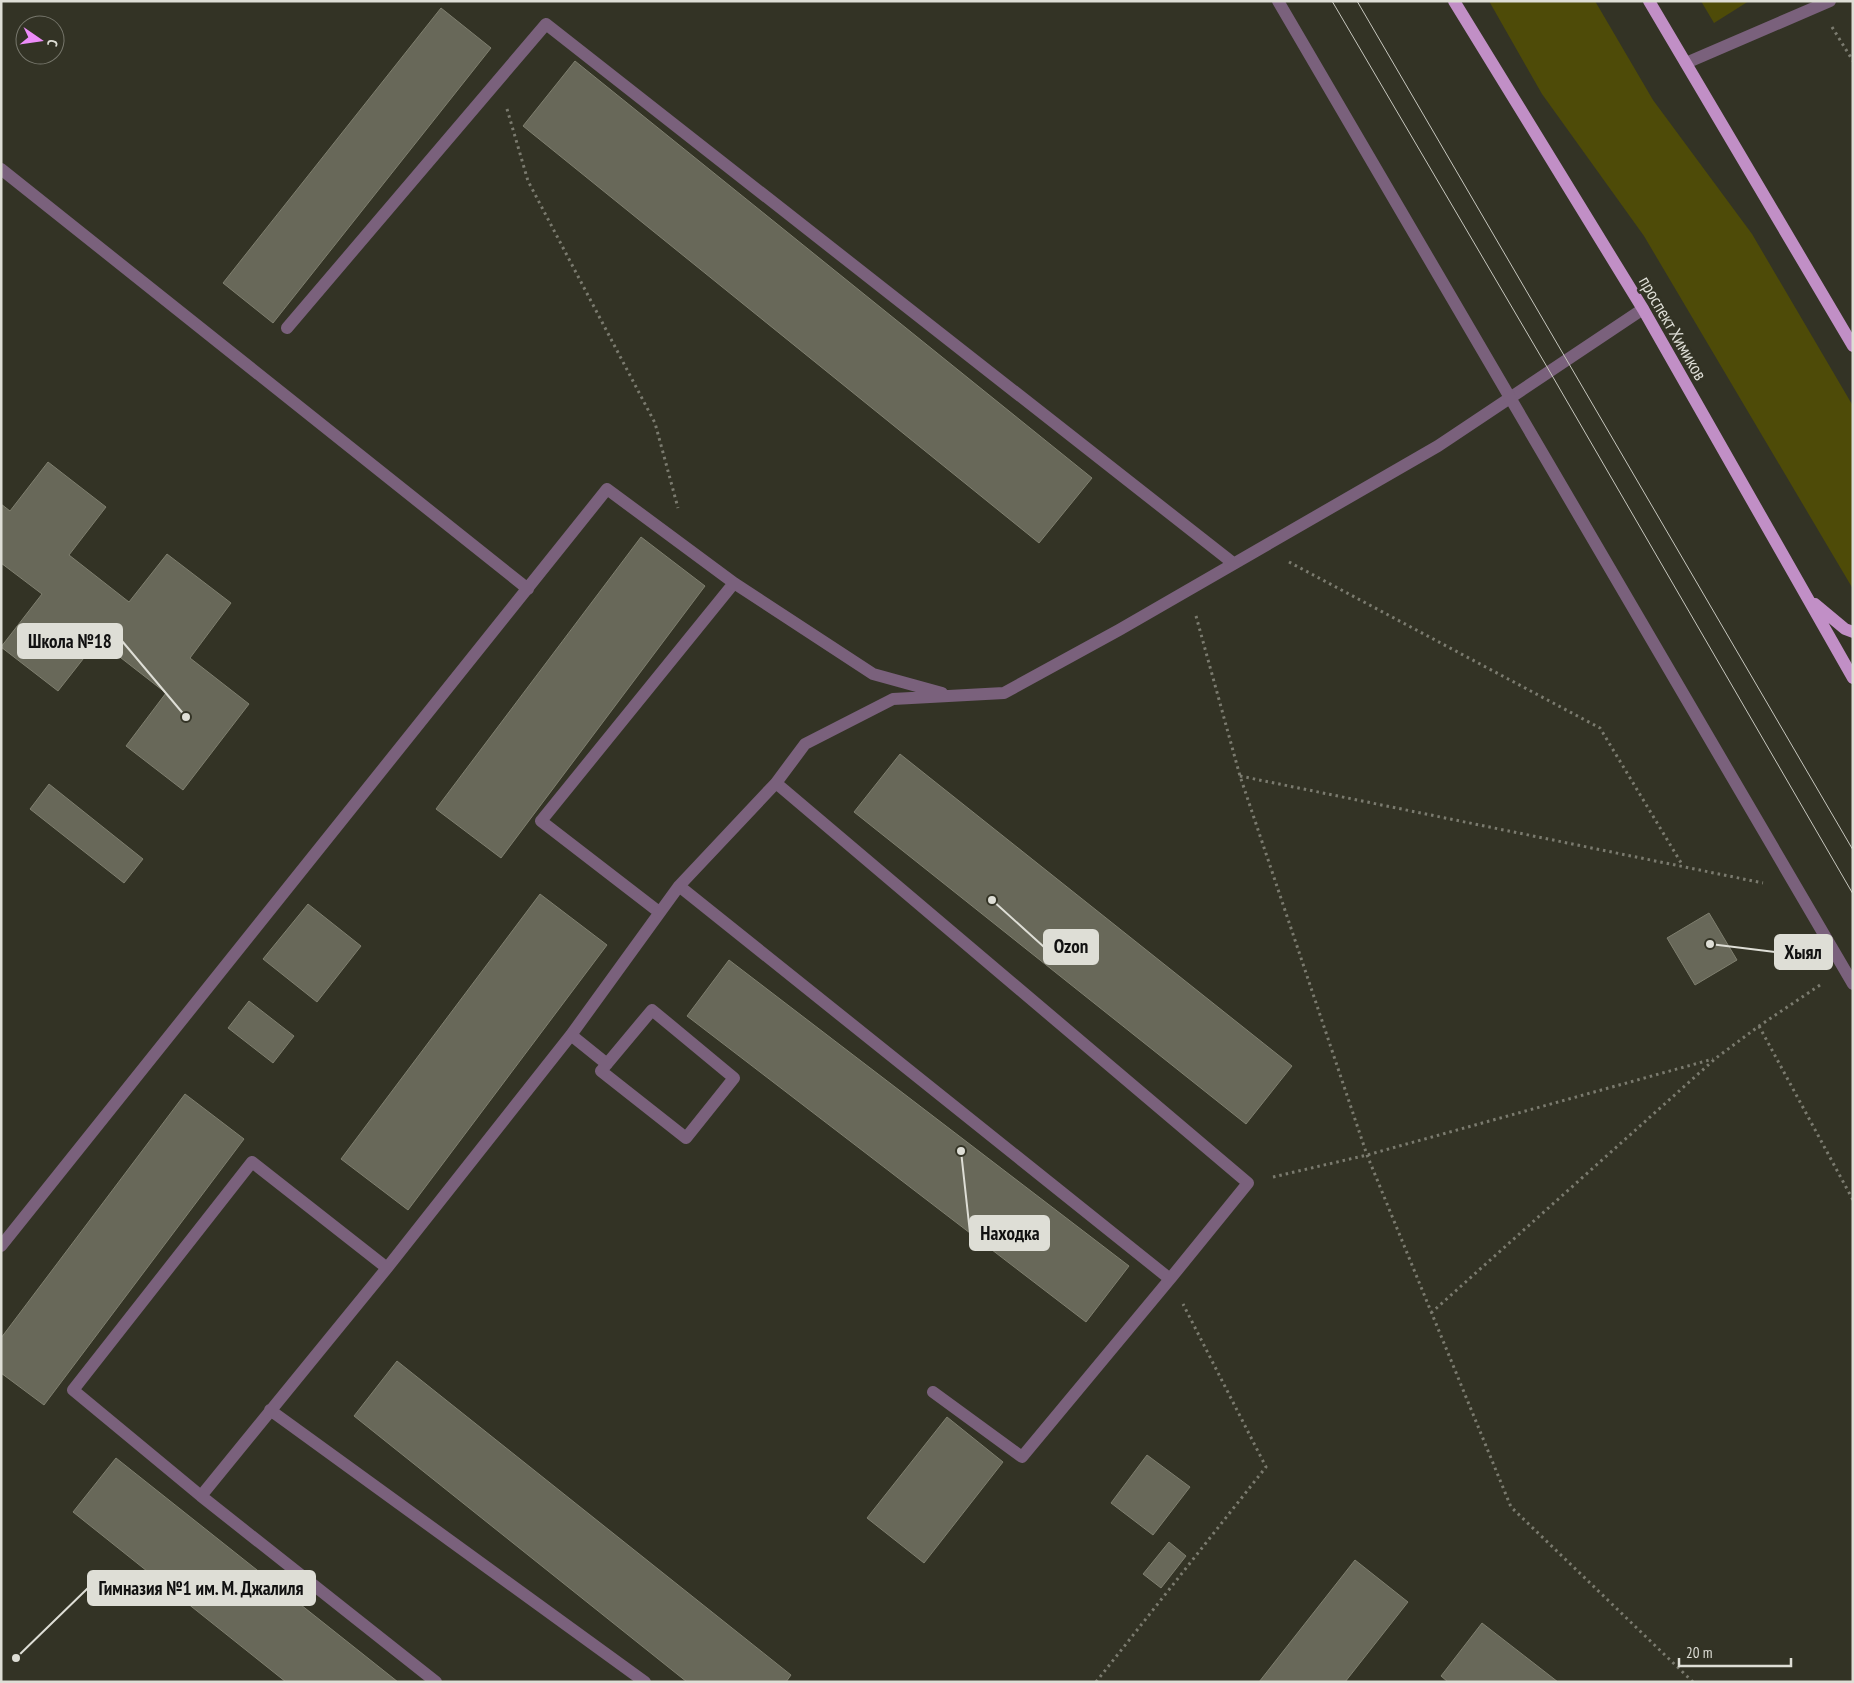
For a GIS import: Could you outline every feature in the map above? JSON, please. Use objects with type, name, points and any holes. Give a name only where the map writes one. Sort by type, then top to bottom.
[{"type":"main road","name":"проспект Химиков","points":[[1454,1],[1643,310],[1853,678]]},
{"type":"main road","points":[[1650,1],[1853,346]]},
{"type":"main road","points":[[1809,600],[1845,629],[1853,632]]},
{"type":"street","points":[[1278,1],[1796,890],[1853,984]]},
{"type":"street","points":[[1686,62],[1830,1]]},
{"type":"street","points":[[287,328],[546,24],[1233,563]]},
{"type":"street","points":[[1,169],[528,589]]},
{"type":"street","points":[[201,1496],[387,1268],[571,1035],[679,886],[776,783],[806,744],[893,699],[1004,693],[1438,446],[1643,310]]},
{"type":"street","points":[[1,1246],[607,489],[734,582],[873,674],[954,696]]},
{"type":"street","points":[[659,912],[541,822],[734,582]]},
{"type":"street","points":[[776,783],[1248,1183],[1022,1457],[933,1392]]},
{"type":"street","points":[[679,886],[1170,1279]]},
{"type":"street","points":[[652,1010],[734,1078],[686,1138],[601,1071],[607,1064],[652,1010]]},
{"type":"street","points":[[571,1035],[607,1064]]},
{"type":"street","points":[[387,1268],[252,1162],[73,1390],[201,1496],[436,1682]]},
{"type":"street","points":[[270,1410],[645,1682]]},
{"type":"path","points":[[1827,18],[1853,60]]},
{"type":"path","points":[[499,79],[528,181],[656,423],[690,550]]},
{"type":"path","points":[[1260,547],[1600,728],[1683,866]]},
{"type":"path","points":[[1188,589],[1240,776],[1367,1155],[1511,1507],[1693,1682]]},
{"type":"path","points":[[1240,776],[1796,890]]},
{"type":"path","points":[[1432,1313],[1716,1058],[1759,1026],[1844,969]]},
{"type":"path","points":[[1759,1026],[1853,1200]]},
{"type":"path","points":[[1248,1183],[1367,1155],[1716,1058]]},
{"type":"path","points":[[1096,1682],[1266,1468],[1170,1279]]},
{"type":"shaded area","points":[[1489,1],[1595,1],[1653,100],[1752,234],[1853,406],[1853,589],[1644,236],[1542,94]]},
{"type":"shaded area","points":[[1701,1],[1749,1],[1714,23]]},
{"type":"building","points":[[441,8],[491,48],[273,323],[223,283]]},
{"type":"building","points":[[575,61],[1092,478],[1039,543],[523,126]]},
{"type":"building","points":[[48,462],[106,507],[69,555],[129,602],[167,554],[231,603],[190,658],[249,704],[183,790],[126,746],[166,693],[98,640],[58,691],[1,647],[42,594],[1,563],[1,504],[10,511]]},
{"type":"building","points":[[641,537],[705,586],[501,858],[436,809]]},
{"type":"building","points":[[900,754],[1292,1066],[1246,1124],[854,812]]},
{"type":"building","points":[[49,784],[143,859],[124,883],[30,809]]},
{"type":"building","points":[[540,894],[607,945],[408,1210],[341,1159]]},
{"type":"building","points":[[308,904],[361,946],[317,1002],[263,959]]},
{"type":"building","points":[[1709,913],[1737,960],[1695,985],[1667,938]]},
{"type":"building","points":[[729,960],[1129,1266],[1086,1322],[687,1016]]},
{"type":"building","points":[[249,1001],[294,1036],[273,1063],[228,1028]]},
{"type":"building","points":[[185,1094],[244,1139],[44,1405],[1,1373],[1,1338]]},
{"type":"building","points":[[397,1361],[791,1675],[786,1682],[687,1682],[354,1416]]},
{"type":"building","points":[[947,1417],[1003,1462],[924,1563],[867,1518]]},
{"type":"building","points":[[1147,1455],[1190,1487],[1153,1535],[1111,1503]]},
{"type":"building","points":[[116,1458],[398,1682],[286,1682],[73,1512]]},
{"type":"building","points":[[1169,1542],[1186,1556],[1161,1588],[1143,1574]]},
{"type":"building","points":[[1355,1560],[1408,1602],[1345,1682],[1259,1682]]},
{"type":"building","points":[[1482,1623],[1558,1682],[1448,1682],[1441,1676]]},
{"type":"tram line","points":[[1332,1],[1853,894]]},
{"type":"tram line","points":[[1357,1],[1853,850]]},
{"type":"place","name":"Школа №18","points":[[186,717]]},
{"type":"place","name":"Ozon","points":[[992,900]]},
{"type":"place","name":"Хыял","points":[[1710,944]]},
{"type":"place","name":"Находка","points":[[961,1151]]},
{"type":"place","name":"Гимназия №1 им. М. Джалиля","points":[[16,1658]]}]
